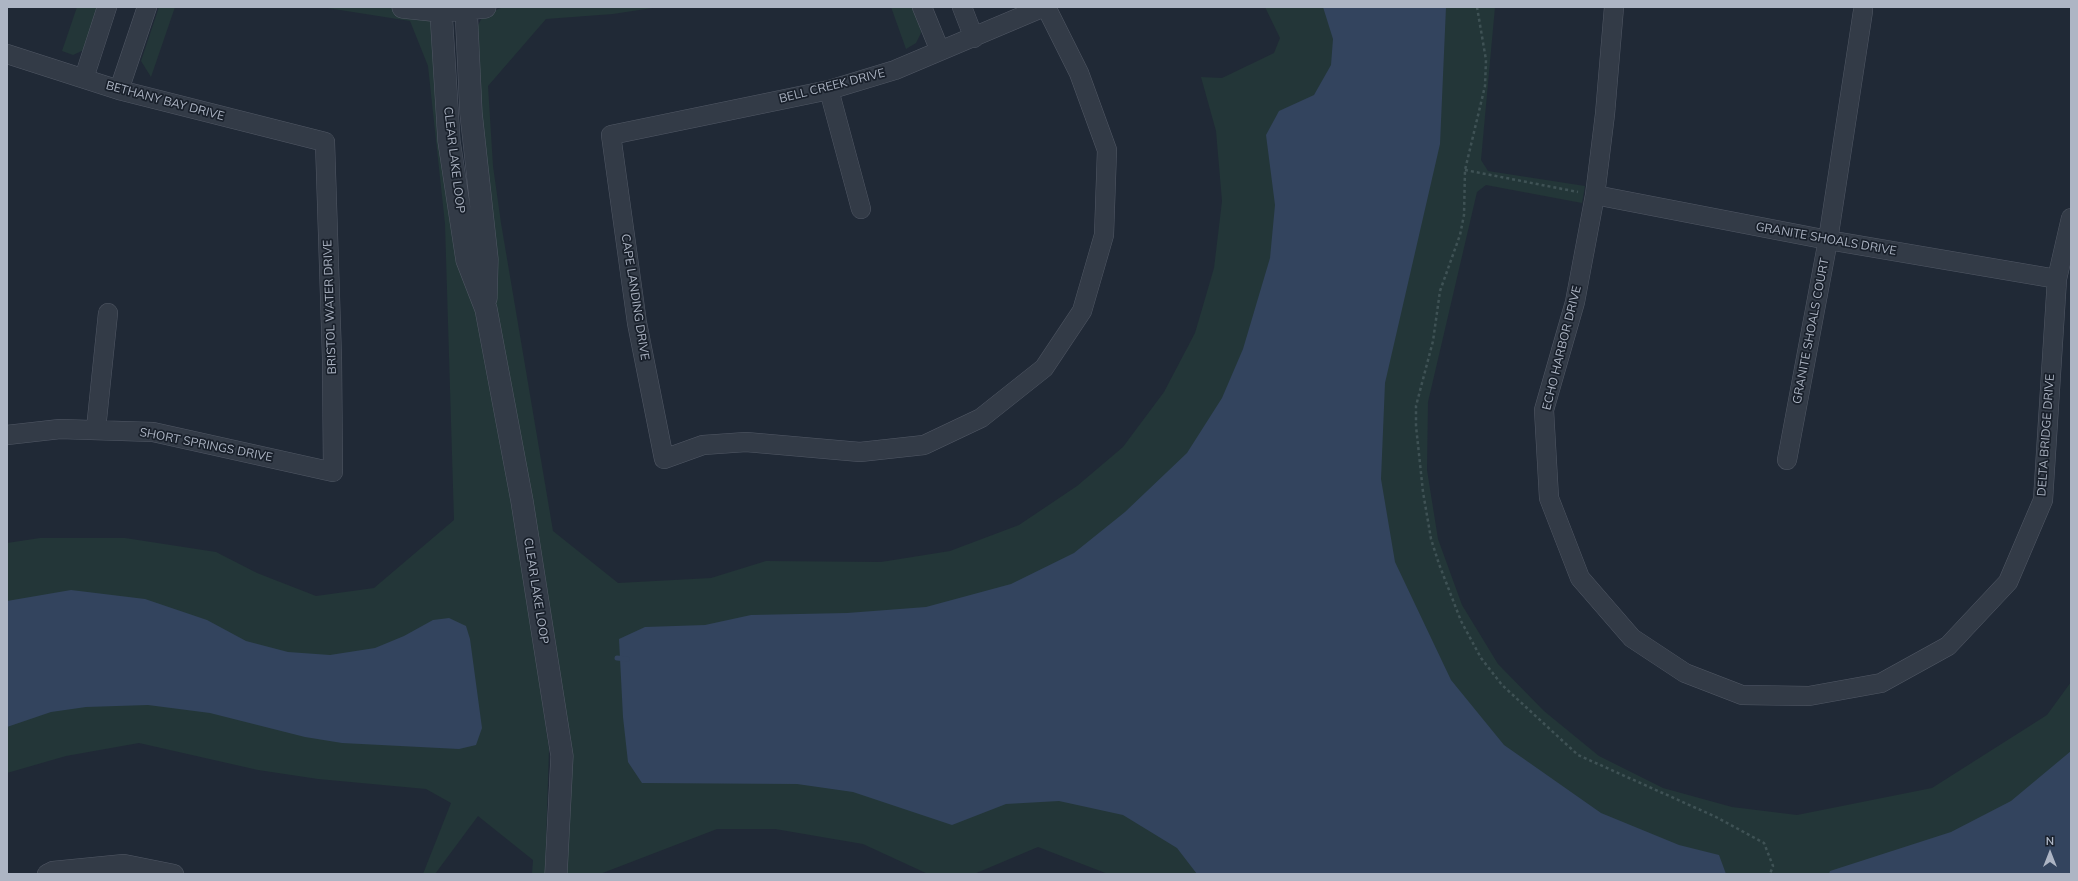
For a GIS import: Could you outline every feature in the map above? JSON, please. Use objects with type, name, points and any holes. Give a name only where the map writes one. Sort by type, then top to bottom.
[{"type":"street","points":[[84,78],[107,7]]},
{"type":"street","points":[[119,90],[147,7]]},
{"type":"street","points":[[403,7],[442,9],[473,8]]},
{"type":"street","points":[[922,7],[940,51]]},
{"type":"street","points":[[962,7],[974,38]]},
{"type":"street","name":"BELL CREEK DRIVE","points":[[611,135],[829,90],[895,70],[1045,7]]},
{"type":"street","name":"CAPE LANDING DRIVE","points":[[611,135],[637,323],[664,459],[703,445],[746,442],[860,452],[924,445],[981,418],[1044,368],[1082,311],[1104,235],[1107,150],[1079,73],[1045,7]]},
{"type":"street","name":"ECHO HARBOR DRIVE","points":[[1614,7],[1605,114],[1596,195],[1575,302],[1544,410],[1549,498],[1580,578],[1632,638],[1685,673],[1742,695]]},
{"type":"street","name":"CLEAR LAKE LOOP","points":[[473,8],[471,113],[487,259],[486,309]]},
{"type":"street","name":"CLEAR LAKE LOOP","points":[[442,9],[450,149],[468,260],[486,309],[522,501],[562,756],[556,874]]},
{"type":"street","name":"GRANITE SHOALS COURT","points":[[1787,460],[1828,240],[1863,11]]},
{"type":"street","name":"BETHANY BAY DRIVE","points":[[7,54],[119,90],[325,142]]},
{"type":"street","points":[[829,90],[861,209]]},
{"type":"street","name":"BRISTOL WATER DRIVE","points":[[325,142],[332,358],[333,472]]},
{"type":"street","name":"GRANITE SHOALS DRIVE","points":[[1596,195],[1828,240],[2057,279]]},
{"type":"street","name":"DELTA BRIDGE DRIVE","points":[[1742,695],[1809,696],[1881,683],[1948,646],[2008,582],[2043,500],[2057,279],[2071,218]]},
{"type":"street","points":[[96,429],[108,313]]},
{"type":"street","name":"SHORT SPRINGS DRIVE","points":[[7,436],[60,429],[153,432],[333,472]]},
{"type":"street","points":[[47,874],[53,871],[124,864],[174,874]]},
{"type":"path","points":[[1477,7],[1486,60],[1485,86],[1465,170],[1464,215],[1460,235],[1440,291],[1433,341],[1416,406],[1416,426],[1423,492],[1431,539],[1461,621],[1481,658],[1502,685],[1578,755],[1716,817],[1764,843],[1773,866],[1770,874]]},
{"type":"path","points":[[1465,170],[1596,195]]},
{"type":"shaded area","points":[[77,7],[101,7],[86,49],[73,55],[62,51]]},
{"type":"shaded area","points":[[159,7],[175,7],[151,77],[141,61]]},
{"type":"shaded area","points":[[321,7],[386,7],[439,13],[477,304],[517,523],[549,749],[545,874],[532,874],[533,860],[478,816],[435,874],[423,874],[451,803],[426,789],[318,779],[258,770],[139,743],[66,756],[7,773],[7,543],[40,538],[125,538],[216,552],[257,573],[316,596],[374,588],[454,520],[445,224],[428,66],[410,21]]},
{"type":"shaded area","points":[[659,7],[613,14],[546,19],[488,86],[493,166],[501,223],[553,531],[618,583],[711,578],[766,561],[881,562],[950,551],[1019,525],[1077,486],[1123,447],[1164,392],[1195,333],[1214,268],[1222,201],[1216,131],[1201,77],[1222,78],[1274,53],[1280,38],[1265,7],[1495,7],[1481,160],[1488,171],[1585,186],[1582,203],[1486,185],[1477,192],[1428,402],[1427,470],[1438,539],[1462,605],[1498,664],[1544,711],[1599,756],[1663,788],[1732,807],[1797,815],[1932,788],[2047,715],[2071,682],[2071,874],[1108,874],[1038,847],[974,874],[928,874],[863,844],[775,829],[717,829],[600,874],[567,874],[567,808],[497,316],[487,222],[475,32],[483,15],[501,8]]},
{"type":"shaded area","points":[[891,7],[913,7],[920,24],[921,33],[916,43],[906,49]]},
{"type":"water","points":[[1323,7],[1446,7],[1440,144],[1385,383],[1381,479],[1395,562],[1451,680],[1504,745],[1601,813],[1679,845],[1719,855],[1726,874],[1197,874],[1177,848],[1123,815],[1059,801],[1006,804],[952,825],[853,792],[797,784],[642,783],[628,762],[623,717],[619,639],[645,627],[705,625],[751,615],[847,613],[926,607],[1011,584],[1074,553],[1125,512],[1187,453],[1222,398],[1243,349],[1270,258],[1275,205],[1266,135],[1279,111],[1314,95],[1331,65],[1333,39]]},
{"type":"water","points":[[71,590],[145,599],[207,620],[246,641],[288,652],[330,655],[375,648],[404,636],[433,620],[449,618],[466,626],[470,639],[482,728],[476,745],[459,749],[342,743],[305,737],[210,713],[148,705],[86,707],[51,712],[7,727],[7,601]]},
{"type":"water","points":[[2071,751],[2071,874],[1829,874],[1830,871],[1951,832],[2011,801]]},
{"type":"waterway","points":[[617,658],[627,659]]}]
